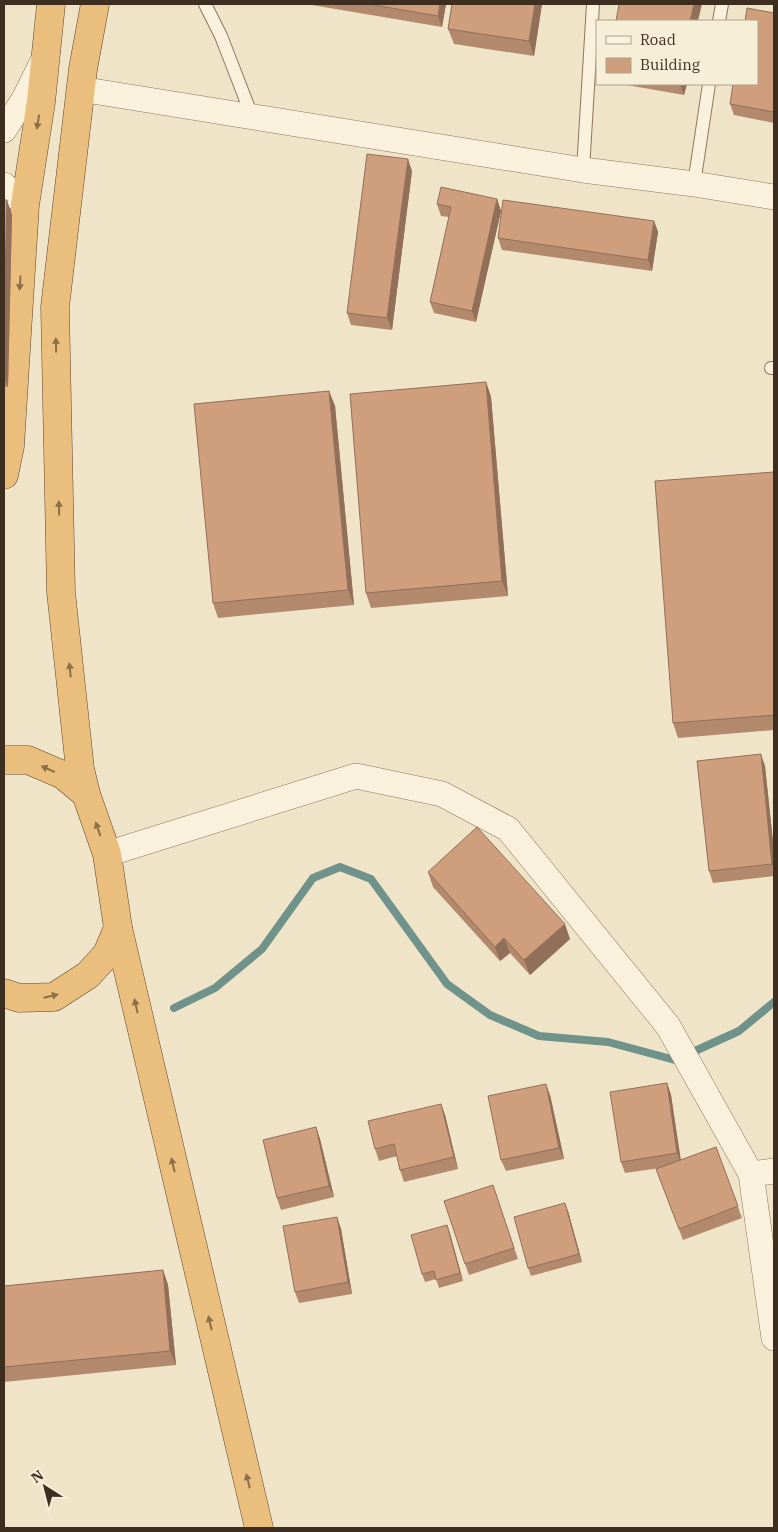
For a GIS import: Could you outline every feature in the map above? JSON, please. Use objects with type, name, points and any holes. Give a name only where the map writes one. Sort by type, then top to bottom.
[{"type":"highway","points":[[4,475],[10,446],[7,432],[25,205],[41,102],[51,4]]},
{"type":"highway","points":[[95,4],[80,89],[55,307],[61,592],[80,769],[86,794],[107,854],[118,928],[260,1528]]},
{"type":"highway","points":[[4,760],[28,760],[63,775],[86,794]]},
{"type":"highway","points":[[4,993],[19,998],[54,997],[88,974],[107,954],[118,928]]},
{"type":"street","points":[[4,130],[24,99],[46,56]]},
{"type":"street","points":[[80,89],[583,170],[694,184],[774,197]]},
{"type":"street","points":[[4,185],[25,205]]},
{"type":"street","points":[[107,854],[356,776],[442,794],[508,829],[668,1026],[710,1102],[763,1173],[774,1338]]},
{"type":"lane","points":[[205,4],[221,36],[252,116]]},
{"type":"lane","points":[[583,170],[593,4]]},
{"type":"lane","points":[[719,20],[722,4]]},
{"type":"lane","points":[[694,184],[709,85]]},
{"type":"building","points":[[368,4],[440,4],[438,16]]},
{"type":"building","points":[[452,4],[535,4],[529,41],[448,29]]},
{"type":"building","points":[[619,4],[694,4],[690,20],[616,20]]},
{"type":"building","points":[[747,8],[774,13],[774,112],[730,104],[733,85],[758,85],[758,20],[745,20]]},
{"type":"building","points":[[367,154],[408,159],[387,318],[347,313]]},
{"type":"building","points":[[441,187],[497,199],[472,311],[430,302],[451,207],[437,204]]},
{"type":"building","points":[[4,200],[7,200],[4,317]]},
{"type":"building","points":[[503,200],[654,221],[648,260],[498,238]]},
{"type":"building","points":[[486,382],[502,581],[366,593],[350,394]]},
{"type":"building","points":[[329,391],[348,590],[213,603],[194,404]]},
{"type":"building","points":[[774,472],[774,715],[673,723],[655,481]]},
{"type":"building","points":[[761,754],[772,864],[709,871],[697,761]]},
{"type":"building","points":[[477,827],[565,924],[524,960],[504,938],[495,947],[428,872]]},
{"type":"building","points":[[667,1083],[677,1153],[621,1162],[610,1092]]},
{"type":"building","points":[[546,1084],[559,1148],[501,1160],[488,1096]]},
{"type":"building","points":[[441,1104],[454,1157],[400,1170],[394,1144],[375,1149],[368,1121]]},
{"type":"building","points":[[316,1127],[329,1186],[277,1198],[263,1140]]},
{"type":"building","points":[[716,1147],[738,1206],[679,1229],[656,1169]]},
{"type":"building","points":[[493,1185],[514,1248],[465,1264],[444,1201]]},
{"type":"building","points":[[565,1203],[579,1254],[528,1268],[514,1217]]},
{"type":"building","points":[[337,1217],[348,1282],[295,1292],[283,1226]]},
{"type":"building","points":[[447,1225],[460,1273],[436,1280],[434,1271],[422,1274],[411,1235]]},
{"type":"building","points":[[163,1270],[170,1351],[4,1367],[4,1286]]},
{"type":"waterway","points":[[174,1008],[215,988],[262,949],[313,878],[340,867],[371,879],[447,984],[490,1015],[539,1036],[608,1042],[675,1060],[739,1031],[774,1002]]}]
